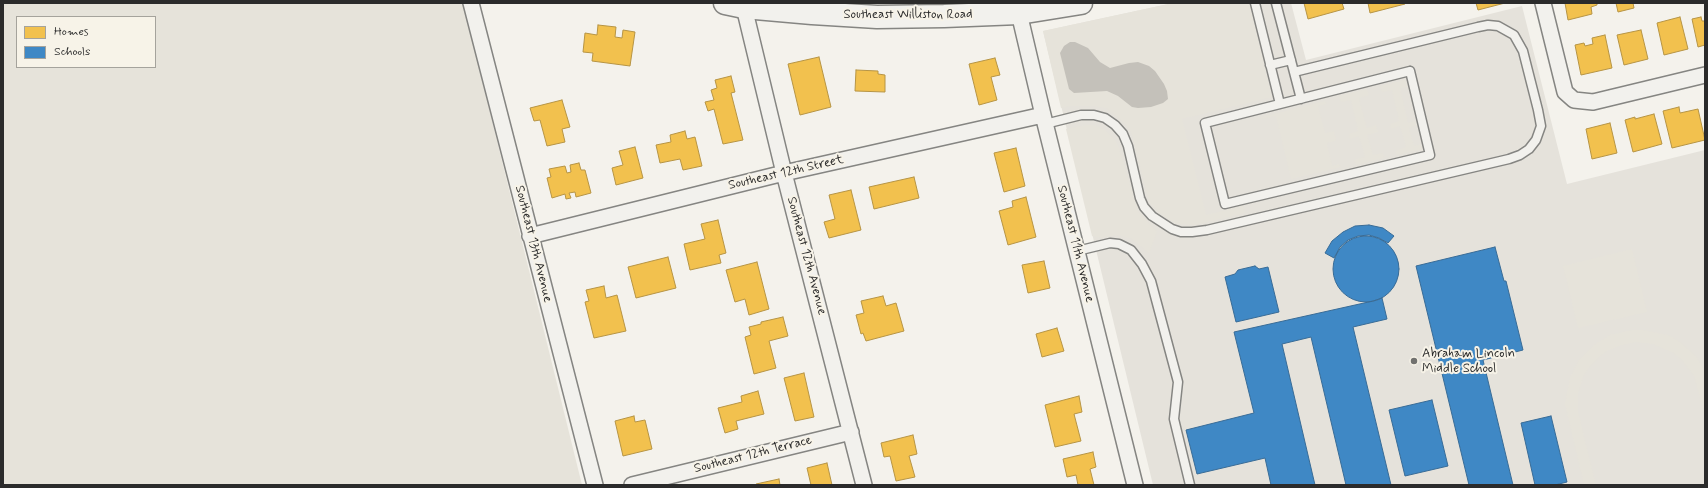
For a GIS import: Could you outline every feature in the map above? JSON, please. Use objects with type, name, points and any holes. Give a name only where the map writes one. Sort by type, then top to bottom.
[{"type":"highway","name":"Southeast Williston Road","points":[[737,4],[812,13],[877,17],[944,16],[1081,3]]},
{"type":"street","name":"Southeast 13th Avenue","points":[[471,3],[595,485]]},
{"type":"street","points":[[1544,3],[1565,92],[1574,100],[1593,102],[1705,75]]},
{"type":"street","name":"Southeast 12th Avenue","points":[[737,4],[784,173],[864,485]]},
{"type":"street","name":"Southeast 11th Avenue","points":[[1017,8],[1134,485]]},
{"type":"street","name":"Southeast 12th Street","points":[[530,236],[784,173],[1044,119]]},
{"type":"street","name":"Southeast 12th Terrace","points":[[632,485],[851,432]]},
{"type":"lane","points":[[1255,3],[1280,104]]},
{"type":"lane","points":[[1276,3],[1301,98]]},
{"type":"lane","points":[[1044,119],[1081,115],[1094,116],[1105,118],[1115,125],[1123,134],[1128,146],[1140,198],[1144,207],[1152,216],[1172,229],[1181,232],[1207,230],[1509,159],[1520,155],[1529,149],[1536,140],[1541,126],[1523,51],[1514,36],[1498,26],[1488,25],[1478,27],[1294,72]]},
{"type":"lane","points":[[1270,65],[1291,60]]},
{"type":"lane","points":[[1410,71],[1430,156],[1225,204],[1206,123],[1301,98],[1410,71]]},
{"type":"lane","points":[[1076,251],[1110,243],[1119,244],[1131,250],[1142,264],[1151,281],[1178,382],[1174,419],[1190,485]]},
{"type":"shaded area","points":[[3,3],[463,3],[582,485],[3,485]]},
{"type":"shaded area","name":"Abraham Lincoln Middle School","points":[[1173,3],[1291,3],[1306,60],[1522,6],[1567,184],[1705,150],[1705,485],[1153,485],[1043,31]]},
{"type":"shaded area","points":[[1173,3],[1249,3],[1272,97],[1182,119],[1206,215],[1243,206],[1245,213],[1195,225],[1177,224],[1163,216],[1152,206],[1148,198],[1132,135],[1127,126],[1116,116],[1106,108],[1094,106],[1071,106],[1061,108],[1043,31]]},
{"type":"shaded area","points":[[1070,42],[1075,42],[1088,48],[1100,62],[1110,68],[1138,62],[1149,66],[1155,71],[1164,84],[1168,99],[1163,103],[1151,107],[1138,108],[1132,107],[1118,96],[1107,91],[1074,93],[1069,89],[1060,53],[1064,46]]},
{"type":"shaded area","points":[[1405,80],[1407,87],[1400,88],[1408,123],[1415,121],[1417,125],[1409,128],[1414,146],[1421,144],[1423,149],[1397,155],[1395,151],[1406,147],[1400,126],[1391,129],[1390,124],[1399,121],[1392,90],[1382,92],[1380,86]]},
{"type":"shaded area","points":[[1367,89],[1369,95],[1359,98],[1367,128],[1376,125],[1378,132],[1367,135],[1373,155],[1383,153],[1384,158],[1356,165],[1354,160],[1365,157],[1359,136],[1350,139],[1349,134],[1358,131],[1351,100],[1341,102],[1339,96]]},
{"type":"shaded area","points":[[1325,101],[1327,104],[1318,106],[1325,133],[1334,131],[1336,141],[1327,143],[1332,166],[1339,164],[1341,167],[1291,179],[1276,116],[1261,119],[1259,118]]},
{"type":"shaded area","points":[[1094,125],[1105,130],[1115,140],[1119,148],[1138,211],[1157,232],[1149,253],[1130,238],[1118,235],[1101,238],[1092,236],[1066,129]]},
{"type":"shaded area","points":[[1632,249],[1647,312],[1578,328],[1563,266]]},
{"type":"shaded area","points":[[1632,330],[1643,330],[1668,335],[1680,342],[1696,356],[1705,371],[1705,416],[1694,376],[1681,359],[1672,352],[1653,344],[1637,342],[1621,345],[1607,351],[1588,369],[1583,377],[1578,394],[1578,412],[1596,485],[1584,485],[1565,404],[1570,377],[1579,360],[1594,345],[1610,335]]},
{"type":"building: Homes","points":[[1304,3],[1342,3],[1344,9],[1308,19]]},
{"type":"building: Homes","points":[[1368,3],[1405,3],[1405,4],[1370,13]]},
{"type":"building: Homes","points":[[1476,3],[1505,3],[1478,10]]},
{"type":"building: Homes","points":[[1565,3],[1597,3],[1597,5],[1591,7],[1592,14],[1568,20]]},
{"type":"building: Homes","points":[[1616,3],[1633,3],[1634,8],[1618,12]]},
{"type":"building: Homes","points":[[1680,17],[1688,49],[1664,55],[1657,23]]},
{"type":"building: Homes","points":[[1701,17],[1702,21],[1705,21],[1705,45],[1698,47],[1692,19]]},
{"type":"building: Homes","points":[[598,25],[616,27],[615,37],[622,38],[623,30],[635,32],[630,66],[592,61],[593,53],[583,52],[585,33],[597,35]]},
{"type":"building: Homes","points":[[1641,30],[1648,59],[1624,65],[1617,35]]},
{"type":"building: Homes","points":[[1605,35],[1612,68],[1581,75],[1575,45],[1584,43],[1585,46],[1593,44],[1592,38]]},
{"type":"building: Homes","points":[[819,57],[831,107],[800,115],[788,64]]},
{"type":"building: Homes","points":[[995,58],[1000,75],[991,77],[997,100],[979,105],[969,64]]},
{"type":"building: Homes","points":[[856,70],[878,71],[878,74],[885,75],[885,92],[855,91]]},
{"type":"building: Homes","points":[[731,76],[735,92],[731,93],[743,140],[723,144],[714,109],[708,111],[705,102],[714,100],[711,90],[717,88],[715,80]]},
{"type":"building: Homes","points":[[562,100],[570,127],[562,129],[565,142],[547,146],[540,120],[534,121],[530,108]]},
{"type":"building: Homes","points":[[1679,107],[1680,113],[1698,109],[1705,140],[1672,148],[1663,111]]},
{"type":"building: Homes","points":[[1654,114],[1662,144],[1633,152],[1625,120]]},
{"type":"building: Homes","points":[[1610,123],[1617,153],[1592,159],[1586,129]]},
{"type":"building: Homes","points":[[685,131],[687,139],[695,137],[702,166],[683,170],[680,159],[660,163],[656,145],[671,142],[670,135]]},
{"type":"building: Homes","points":[[635,147],[643,178],[616,185],[612,168],[623,165],[619,151]]},
{"type":"building: Homes","points":[[1016,148],[1025,186],[1004,192],[994,153]]},
{"type":"building: Homes","points":[[579,163],[581,170],[585,170],[591,193],[576,197],[575,192],[569,193],[571,198],[566,199],[565,194],[552,198],[547,178],[551,177],[549,169],[565,166],[567,173],[571,172],[570,165]]},
{"type":"building: Homes","points":[[914,177],[919,198],[874,209],[869,187]]},
{"type":"building: Homes","points":[[851,190],[861,230],[829,238],[824,222],[835,219],[829,195]]},
{"type":"building: Homes","points":[[1026,197],[1036,237],[1008,245],[999,211],[1013,207],[1012,201]]},
{"type":"building: Homes","points":[[718,220],[726,253],[719,255],[721,263],[690,270],[684,244],[705,239],[701,224]]},
{"type":"building: Homes","points":[[668,257],[676,288],[636,298],[628,267]]},
{"type":"building: Homes","points":[[1044,261],[1050,288],[1028,293],[1022,265]]},
{"type":"building: Homes","points":[[757,262],[769,309],[749,315],[745,299],[735,302],[726,270]]},
{"type":"building: Homes","points":[[604,286],[606,298],[617,295],[626,331],[594,338],[585,302],[589,301],[586,290]]},
{"type":"building: Homes","points":[[883,296],[886,306],[896,303],[904,331],[866,341],[863,333],[861,334],[856,315],[864,313],[861,301]]},
{"type":"building: Homes","points":[[783,317],[788,336],[769,341],[776,368],[754,374],[745,337],[751,335],[749,327],[761,324],[761,322]]},
{"type":"building: Homes","points":[[1057,328],[1064,351],[1042,357],[1036,334]]},
{"type":"building: Homes","points":[[804,373],[814,417],[795,421],[784,378]]},
{"type":"building: Homes","points":[[758,391],[764,414],[736,421],[738,429],[725,433],[718,408],[742,402],[741,396]]},
{"type":"building: Homes","points":[[1079,396],[1082,412],[1074,414],[1081,441],[1055,447],[1045,405]]},
{"type":"building: Homes","points":[[634,416],[635,422],[645,420],[652,449],[623,456],[615,421]]},
{"type":"building: Homes","points":[[913,435],[917,454],[909,456],[915,477],[896,481],[890,456],[884,457],[881,443]]},
{"type":"building: Homes","points":[[1093,452],[1096,467],[1090,469],[1094,485],[1078,485],[1076,475],[1067,477],[1063,459]]},
{"type":"building: Homes","points":[[827,463],[832,485],[811,485],[807,468]]},
{"type":"building: Homes","points":[[779,479],[780,485],[756,485],[756,484]]},
{"type":"building: Schools","points":[[1369,225],[1383,228],[1394,236],[1388,243],[1369,235],[1358,236],[1348,240],[1340,247],[1334,258],[1325,253],[1332,241],[1343,232],[1355,226]]},
{"type":"building: Schools","points":[[1360,236],[1372,236],[1384,241],[1394,251],[1399,263],[1397,282],[1384,297],[1372,302],[1360,302],[1348,297],[1338,287],[1333,275],[1333,263],[1338,251],[1348,241]]},
{"type":"building: Schools","points":[[1495,247],[1504,281],[1506,281],[1523,350],[1483,360],[1513,485],[1469,485],[1416,266]]},
{"type":"building: Schools","points":[[1255,266],[1259,269],[1268,267],[1279,312],[1236,322],[1225,277],[1235,274],[1238,270]]},
{"type":"building: Schools","points":[[1382,298],[1387,319],[1353,327],[1391,485],[1346,485],[1311,337],[1282,344],[1315,485],[1271,485],[1265,458],[1197,474],[1186,430],[1254,413],[1234,332]]},
{"type":"building: Schools","points":[[1432,400],[1448,466],[1405,476],[1389,410]]},
{"type":"building: Schools","points":[[1551,416],[1567,482],[1555,485],[1535,485],[1521,423]]},
{"type":"place","name":"Abraham Lincoln Middle School","points":[[1414,361]]}]
